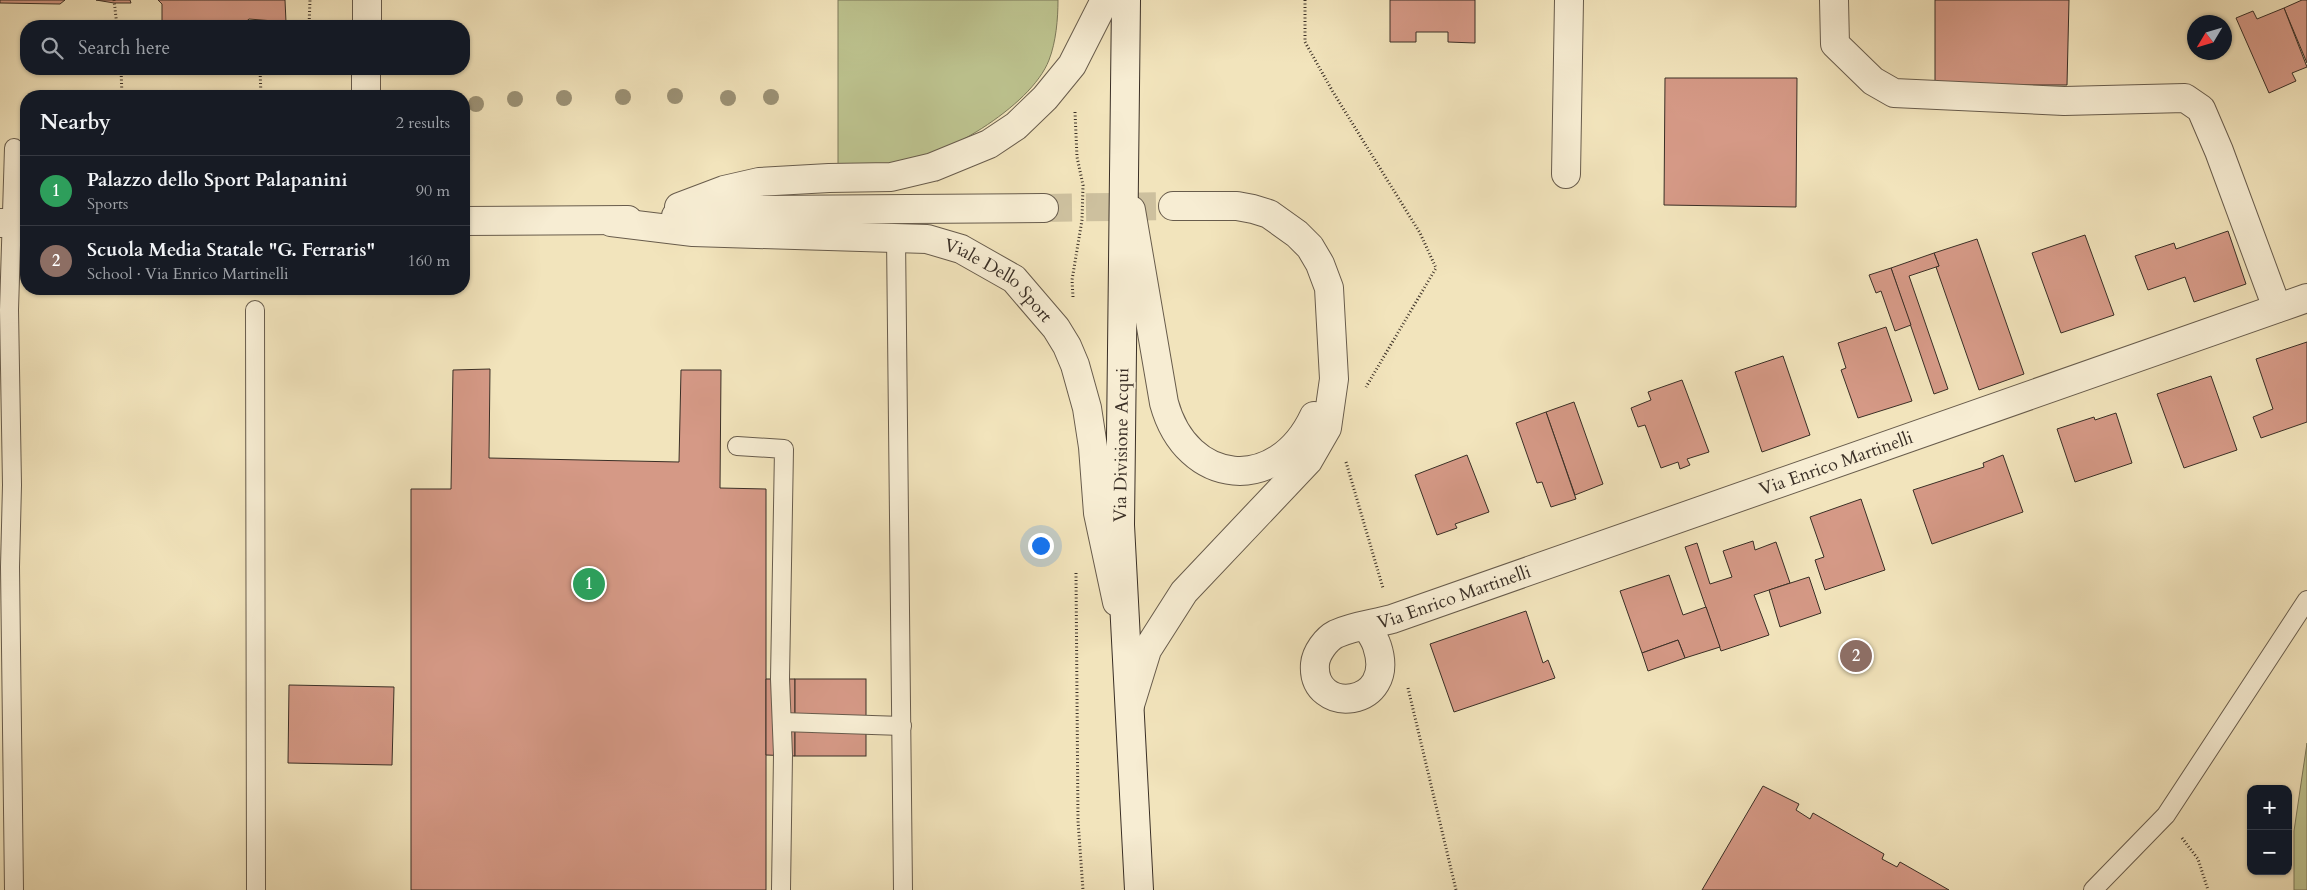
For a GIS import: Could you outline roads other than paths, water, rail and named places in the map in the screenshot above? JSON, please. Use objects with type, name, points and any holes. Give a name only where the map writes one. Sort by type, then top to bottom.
[{"type":"street","points":[[366,20],[367,0]]},
{"type":"street","name":"Viale Dello Sport","points":[[651,218],[724,190],[750,184],[829,178],[892,177],[933,167],[989,144],[1016,126],[1045,98],[1072,65],[1105,0]]},
{"type":"street","name":"Via Divisione Acqui","points":[[1126,0],[1126,180],[1120,525],[1139,890]]},
{"type":"street","points":[[1566,174],[1569,0]]},
{"type":"street","points":[[1834,0],[1835,44],[1874,82],[1894,94],[2064,101],[2185,98],[2193,103],[2201,109],[2219,151],[2277,308]]},
{"type":"street","points":[[366,75],[366,90]]},
{"type":"street","points":[[1126,180],[1164,403],[1175,432],[1200,459],[1222,469],[1240,471],[1257,469],[1272,463],[1298,444],[1314,414],[1332,336]]},
{"type":"street","points":[[1130,706],[1147,650],[1184,592],[1308,461],[1327,428],[1334,379],[1329,288],[1320,264],[1310,248],[1297,234],[1269,214],[1253,209],[1237,206],[1173,206]]},
{"type":"street","name":"Viale Dello Sport","points":[[611,222],[747,210],[1044,208]]},
{"type":"street","name":"Viale Dello Sport","points":[[470,221],[611,222],[703,232],[927,239],[960,249],[999,269],[1014,279],[1056,328],[1067,346],[1075,366],[1087,408],[1093,447],[1098,513],[1127,644]]},
{"type":"street","name":"Via Enrico Martinelli","points":[[1366,626],[1392,619],[2307,298]]},
{"type":"lane","points":[[14,148],[9,310],[14,890]]},
{"type":"lane","points":[[896,237],[903,890]]},
{"type":"lane","points":[[255,310],[256,890]]},
{"type":"lane","points":[[736,446],[784,449],[780,679],[782,722],[781,890]]},
{"type":"lane","points":[[2093,890],[2166,815],[2307,600]]},
{"type":"lane","points":[[782,722],[902,726]]},
{"type":"tunnel","points":[[1044,208],[1173,206]]},
{"type":"place","name":"Palazzo dello Sport Palapanini","points":[[589,584]]},
{"type":"place","name":"Scuola Media Statale \"G. Ferraris\"","points":[[1856,656]]}]
